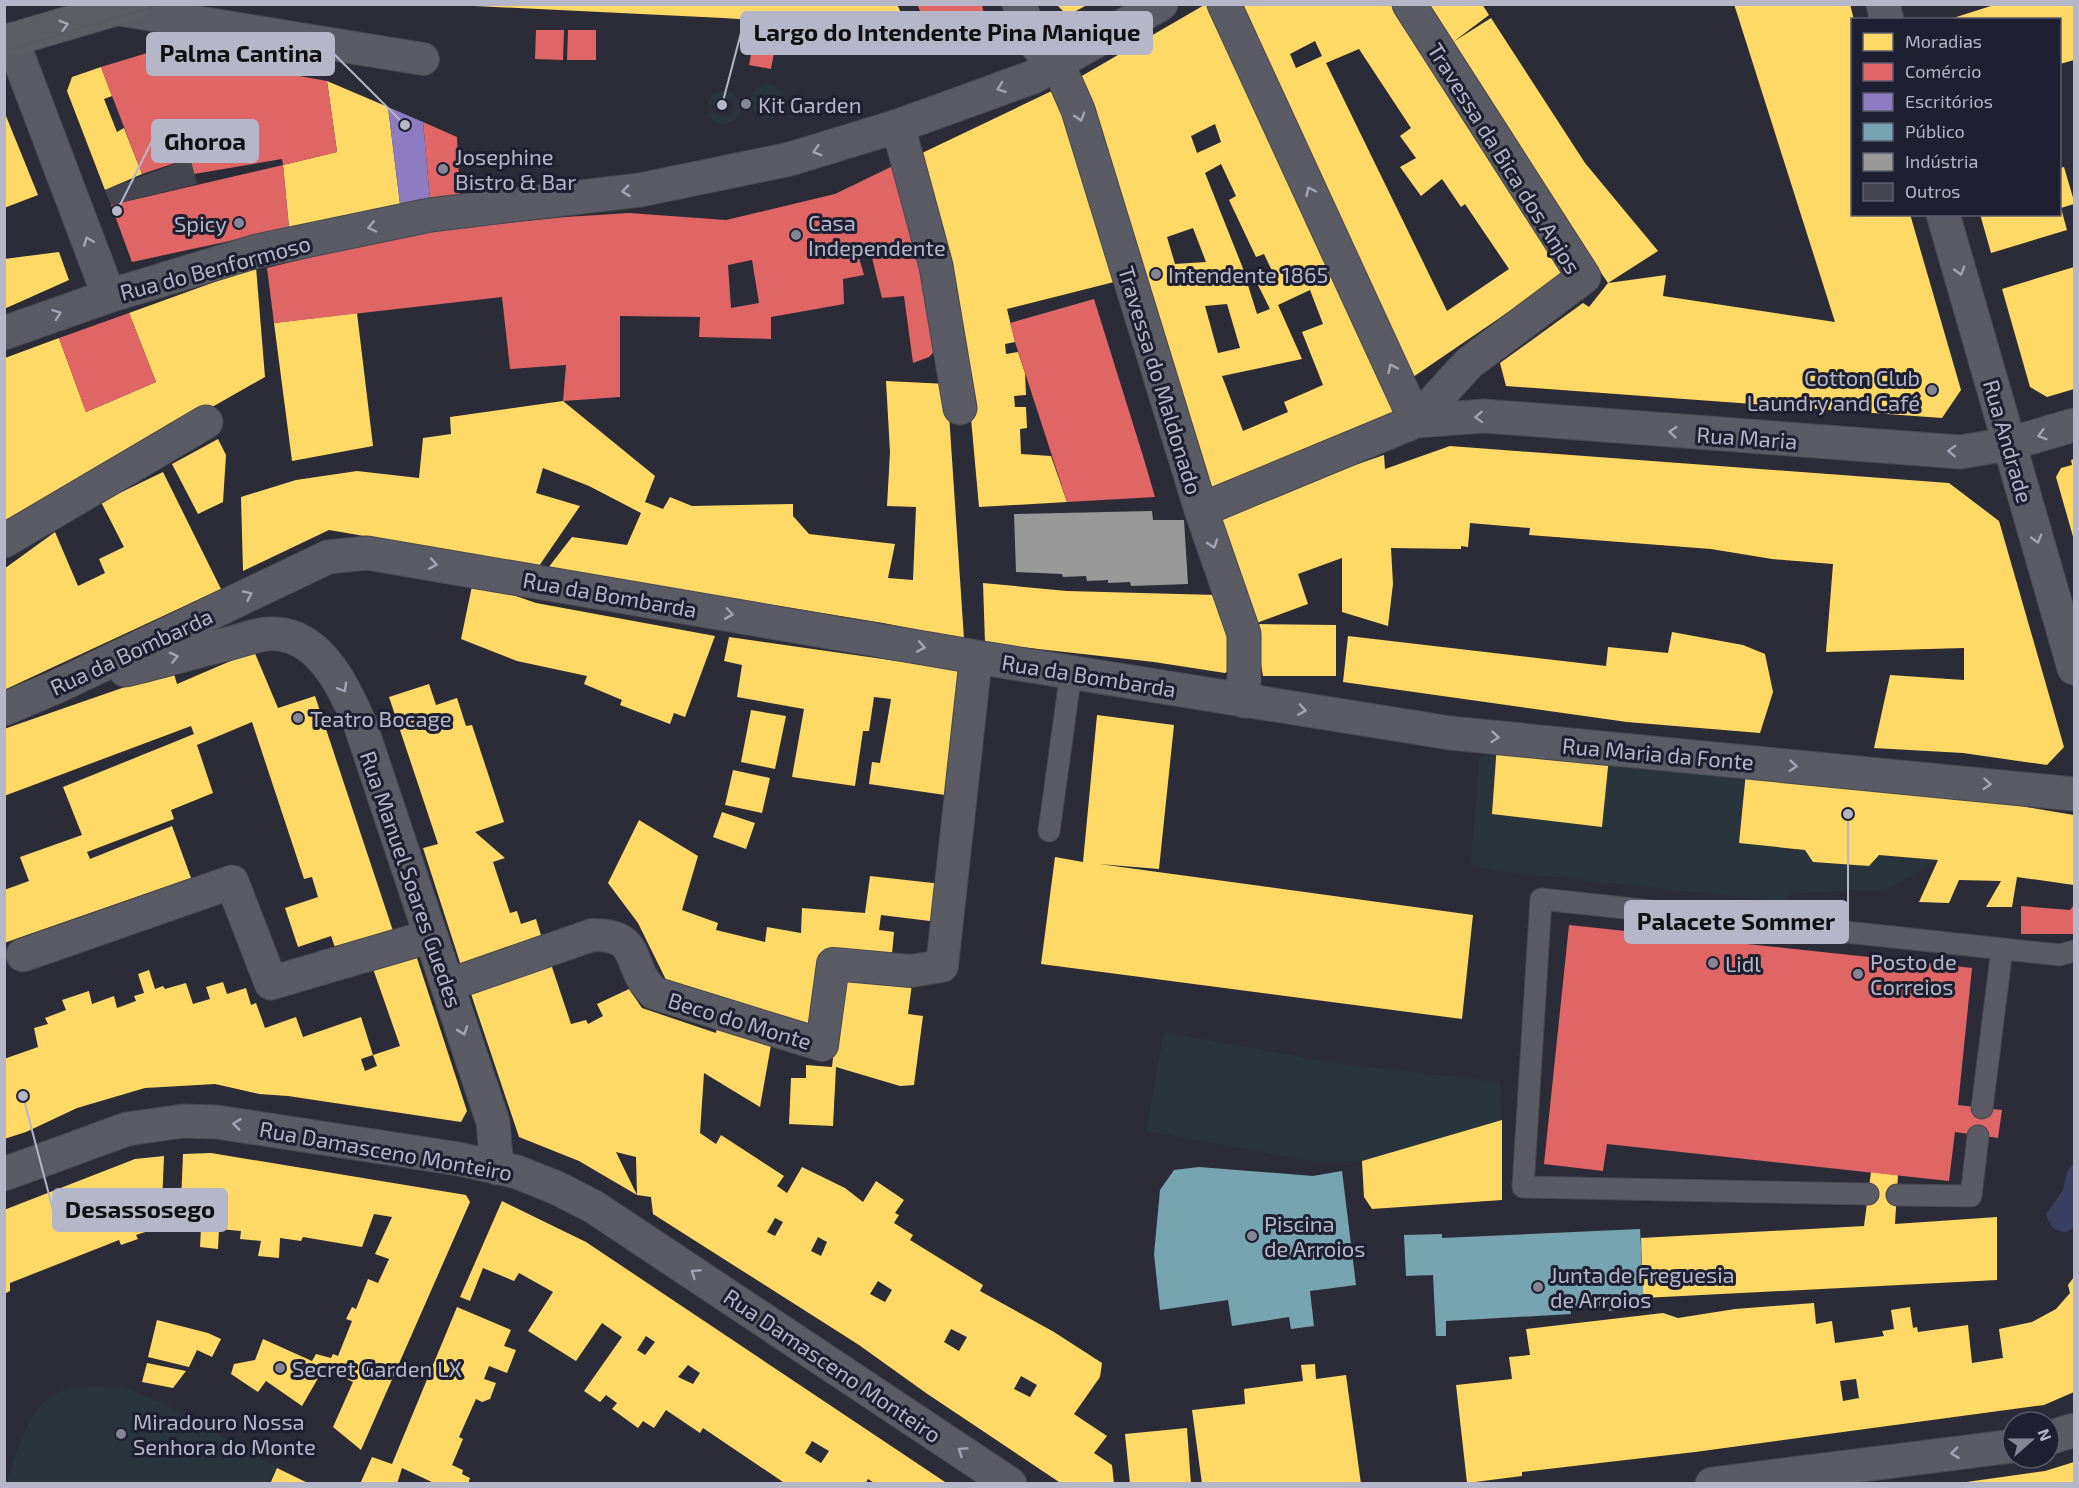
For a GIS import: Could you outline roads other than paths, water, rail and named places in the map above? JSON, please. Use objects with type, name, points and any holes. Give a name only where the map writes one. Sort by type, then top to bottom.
[{"type":"main road","points":[[7,32],[125,7]]},
{"type":"street","name":"Travessa do Maldonado","points":[[1019,4],[1034,42],[1055,65],[1069,86],[1076,103],[1201,510],[1244,634],[1244,701]]},
{"type":"street","name":"Rua do Benformoso","points":[[4,333],[109,296],[257,251],[430,215],[640,190],[790,159],[898,126],[1033,77],[1067,56],[1114,33],[1161,4]]},
{"type":"street","points":[[1201,510],[1416,421],[1224,4]]},
{"type":"street","name":"Travessa da Bica dos Anjos","points":[[1408,4],[1584,277],[1468,363],[1416,421]]},
{"type":"street","points":[[125,7],[423,59]]},
{"type":"street","points":[[7,32],[109,296]]},
{"type":"street","points":[[898,126],[936,266],[960,408]]},
{"type":"street","name":"Rua Andrade","points":[[1945,216],[2074,668]]},
{"type":"street","name":"Rua Maria","points":[[1416,421],[1484,416],[1960,452],[2009,444],[2074,425]]},
{"type":"street","points":[[4,541],[206,422]]},
{"type":"street","name":"Rua da Bombarda","points":[[4,709],[56,687],[328,557],[367,553],[1244,701]]},
{"type":"street","name":"Rua Manuel Soares Guedes","points":[[56,687],[262,635],[281,634],[302,642],[322,660],[346,693],[360,724],[493,1122],[497,1168]]},
{"type":"street","name":"Beco do Monte","points":[[447,983],[460,981],[592,936],[612,935],[624,942],[644,983],[654,993],[822,1045],[833,964],[911,971],[942,966],[976,657]]},
{"type":"street","name":"Rua Maria da Fonte","points":[[1244,701],[1450,733],[2074,794]]},
{"type":"street","points":[[23,955],[232,882],[272,982],[431,936]]},
{"type":"street","name":"Rua Damasceno Monteiro","points":[[4,1174],[113,1133],[183,1121],[250,1125],[459,1159],[497,1168],[557,1188],[594,1207],[1010,1484]]},
{"type":"street","points":[[1712,1484],[2001,1448]]},
{"type":"lane","points":[[1049,831],[1071,672]]},
{"type":"lane","points":[[1868,1194],[1524,1187],[1541,899],[2060,955],[2074,951]]},
{"type":"lane","points":[[1982,1108],[2001,949]]},
{"type":"lane","points":[[1897,1195],[1971,1196],[1978,1136]]},
{"type":"water","points":[[2074,1163],[2074,1227],[2067,1232],[2053,1227],[2046,1214],[2063,1190],[2067,1172]]},
{"type":"tram line","points":[[4,51],[162,4]]},
{"type":"place","name":"Kit Garden","points":[[746,104]]},
{"type":"place","name":"Largo do Intendente Pina Manique","points":[[722,105]]},
{"type":"place","name":"Palma Cantina","points":[[405,125]]},
{"type":"place","name":"Josephine Bistro & Bar","points":[[443,169]]},
{"type":"place","name":"Ghoroa","points":[[117,211]]},
{"type":"place","name":"Spicy","points":[[239,223]]},
{"type":"place","name":"Casa Independente","points":[[796,235]]},
{"type":"place","name":"Intendente 1865","points":[[1156,274]]},
{"type":"place","name":"Cotton Club Laundry and Café","points":[[1932,390]]},
{"type":"place","name":"Teatro Bocage","points":[[298,718]]},
{"type":"place","name":"Palacete Sommer","points":[[1848,814]]},
{"type":"place","name":"Lidl","points":[[1713,963]]},
{"type":"place","name":"Posto de Correios","points":[[1858,974]]},
{"type":"place","name":"Desassosego","points":[[23,1096]]},
{"type":"place","name":"Piscina de Arroios","points":[[1252,1236]]},
{"type":"place","name":"Junta de Freguesia de Arroios","points":[[1538,1287]]},
{"type":"place","name":"Secret Garden LX","points":[[280,1368]]},
{"type":"place","name":"Miradouro Nossa Senhora do Monte","points":[[121,1434]]}]
